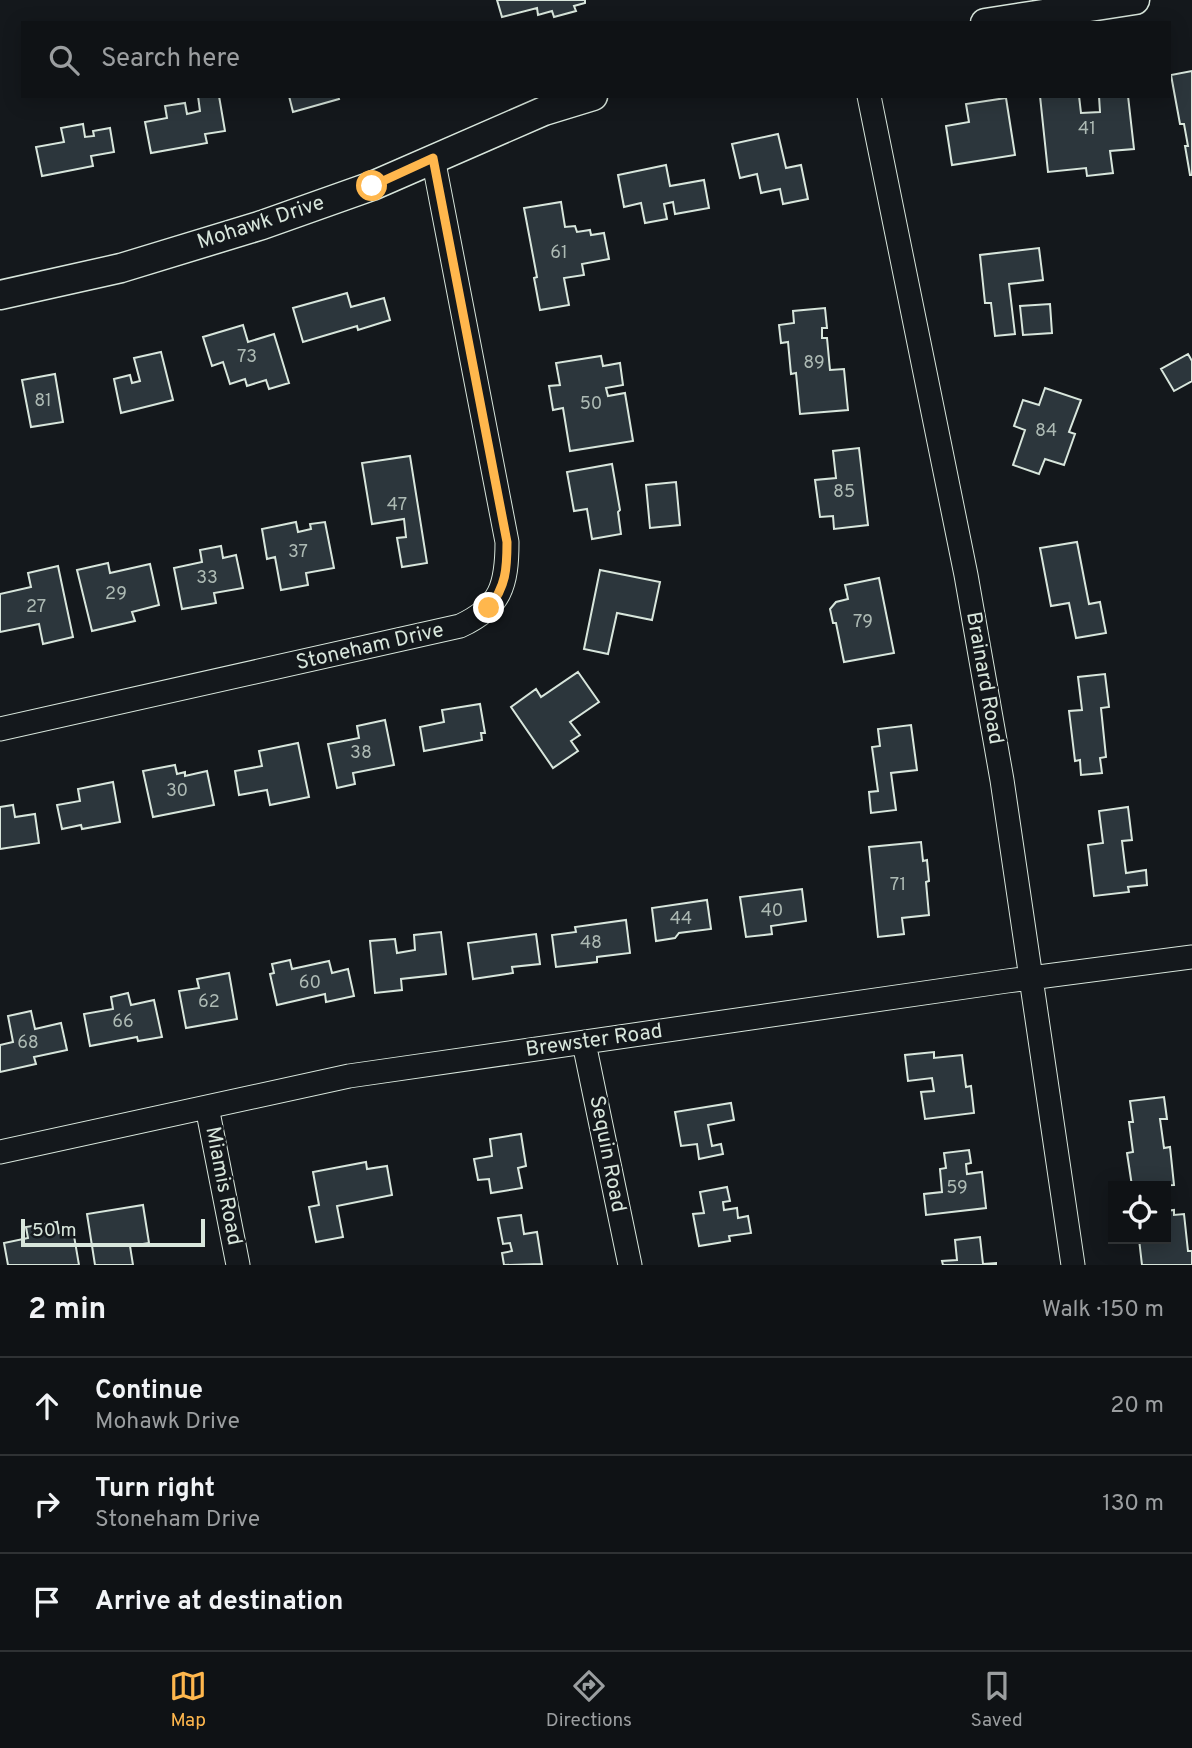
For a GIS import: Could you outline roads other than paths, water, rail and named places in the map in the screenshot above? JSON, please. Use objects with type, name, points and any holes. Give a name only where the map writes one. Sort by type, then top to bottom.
[{"type":"street","points":[[998,21],[1135,0]]},
{"type":"street","name":"Mohawk Drive","points":[[0,295],[121,268],[262,225],[372,186],[544,111],[586,98]]},
{"type":"street","name":"Brainard Road","points":[[869,98],[966,575],[1002,780],[1073,1265]]},
{"type":"street","name":"Stoneham Drive","points":[[0,729],[449,629],[476,619],[500,594],[505,578],[507,542],[433,158]]},
{"type":"street","name":"Brewster Road","points":[[0,1152],[349,1076],[1192,957]]},
{"type":"street","name":"Sequin Road","points":[[584,1043],[630,1265]]},
{"type":"street","name":"Miamis Road","points":[[207,1107],[238,1265]]}]
